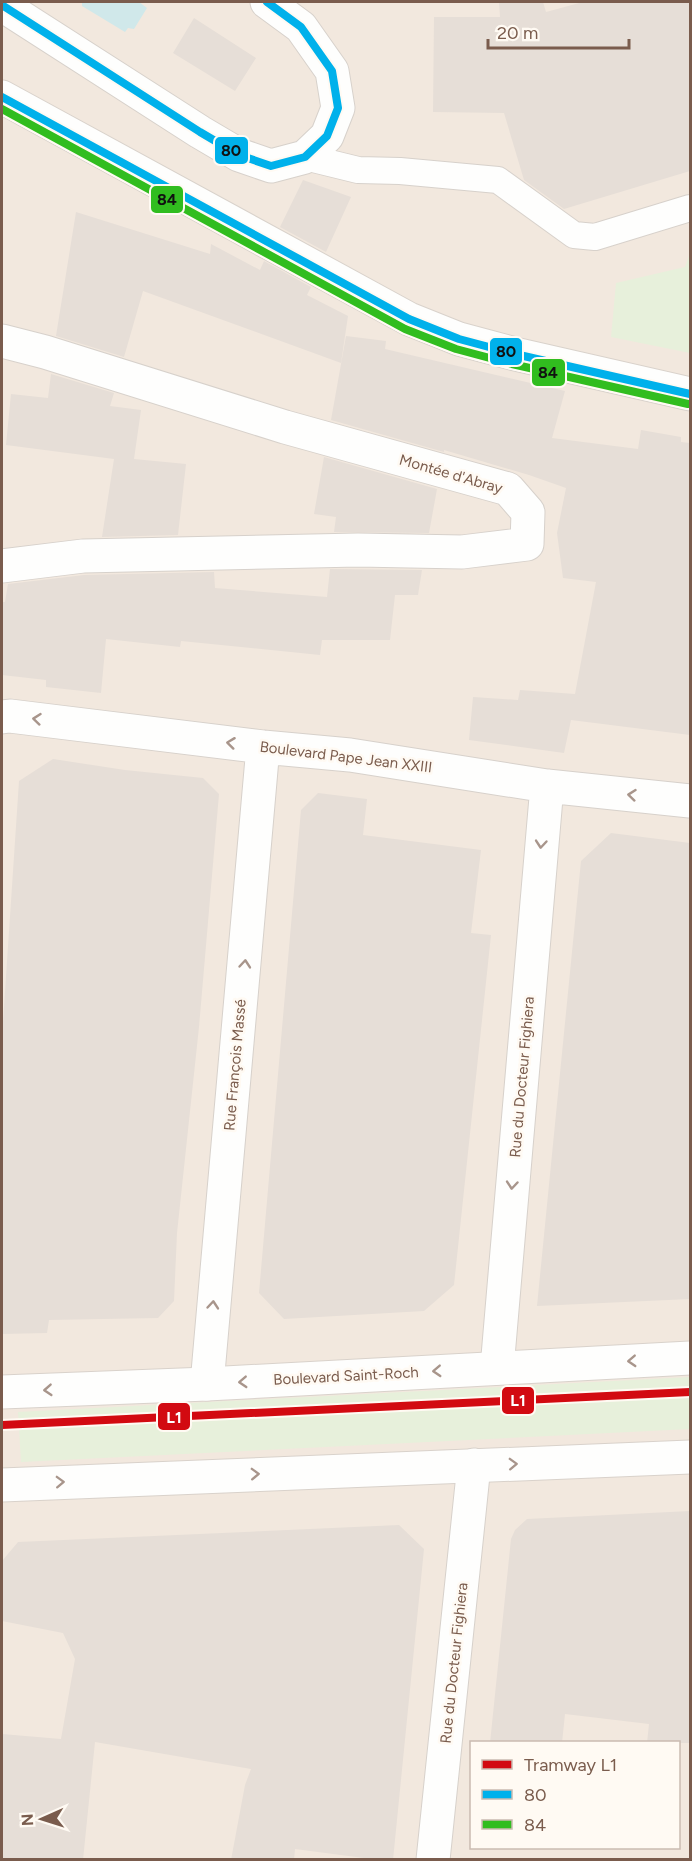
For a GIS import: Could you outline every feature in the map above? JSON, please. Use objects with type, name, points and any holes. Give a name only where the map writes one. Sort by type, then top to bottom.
[{"type":"street","points":[[2,5],[200,132],[239,155],[271,166],[305,158],[327,136],[338,108],[332,71],[301,27],[267,2]]},
{"type":"street","points":[[2,97],[409,320],[459,339],[504,351],[690,394]]},
{"type":"street","name":"Montée d'Abray","points":[[2,341],[285,427],[508,489],[528,512],[527,544],[462,552],[358,550],[83,556],[2,566]]},
{"type":"street","name":"Boulevard Pape Jean XXIII","points":[[2,717],[10,716],[263,747],[350,755],[547,786],[690,801]]},
{"type":"street","name":"Rue François Massé","points":[[207,1384],[263,747]]},
{"type":"street","name":"Rue du Docteur Fighiera","points":[[497,1368],[547,786]]},
{"type":"street","name":"Boulevard Saint-Roch","points":[[2,1392],[207,1384],[690,1358]]},
{"type":"street","points":[[2,1485],[690,1457]]},
{"type":"street","name":"Rue du Docteur Fighiera","points":[[433,1860],[474,1465]]},
{"type":"lane","points":[[305,158],[358,170],[400,171],[498,180],[574,235],[595,237],[690,208]]},
{"type":"shaded area","points":[[2,2],[690,2],[690,1859],[2,1860]]},
{"type":"green space","points":[[690,253],[690,353],[611,337],[616,283],[685,267]]},
{"type":"green space","points":[[690,1377],[690,1429],[21,1462],[18,1412]]},
{"type":"water","points":[[82,2],[139,2],[147,8],[134,29],[128,28],[125,32],[82,6]]},
{"type":"building","points":[[499,2],[543,2],[546,12],[583,2],[690,2],[690,171],[564,209],[524,180],[504,113],[433,112],[434,17],[500,17]]},
{"type":"building","points":[[194,18],[256,58],[235,91],[173,53]]},
{"type":"building","points":[[303,180],[351,197],[326,252],[280,227]]},
{"type":"building","points":[[76,212],[210,254],[211,244],[260,270],[264,261],[311,287],[307,295],[348,316],[341,363],[143,291],[124,357],[56,336]]},
{"type":"building","points":[[346,336],[386,341],[385,349],[565,391],[552,438],[638,449],[641,430],[681,437],[681,442],[690,443],[690,735],[571,720],[564,753],[469,740],[473,697],[518,700],[520,690],[575,694],[596,582],[563,578],[557,533],[566,488],[444,450],[444,452],[331,420]]},
{"type":"building","points":[[51,374],[114,393],[110,406],[141,410],[134,459],[186,464],[178,535],[102,537],[114,459],[6,445],[11,394],[48,398]]},
{"type":"building","points":[[324,457],[437,489],[429,533],[334,532],[336,517],[314,514]]},
{"type":"building","points":[[330,569],[422,570],[418,595],[395,595],[390,640],[322,640],[320,655],[181,641],[180,647],[106,639],[101,693],[46,687],[46,680],[2,675],[2,602],[5,602],[8,584],[84,575],[214,572],[215,588],[327,597]]},
{"type":"building","points":[[53,759],[125,770],[203,778],[219,794],[199,1027],[177,1233],[174,1301],[158,1318],[49,1320],[47,1333],[2,1334],[2,1037],[19,781]]},
{"type":"building","points":[[318,793],[367,799],[363,835],[481,850],[471,933],[491,935],[454,1285],[424,1311],[284,1319],[259,1293],[301,810]]},
{"type":"building","points":[[611,833],[690,843],[690,1299],[537,1306],[581,861]]},
{"type":"building","points":[[690,1511],[690,1743],[647,1741],[649,1724],[565,1714],[562,1741],[490,1741],[511,1539],[515,1530],[527,1519]]},
{"type":"building","points":[[399,1525],[424,1549],[393,1860],[295,1849],[294,1860],[231,1860],[245,1785],[251,1769],[95,1742],[83,1860],[2,1860],[2,1734],[61,1739],[75,1659],[63,1633],[2,1621],[2,1561],[18,1542]]},
{"type":"tram line","name":"L1","points":[[2,1425],[690,1392]]},
{"type":"transit line","name":"80","points":[[2,5],[200,132],[239,155],[271,166],[305,157],[327,136],[338,108],[332,71],[301,27],[267,2]]},
{"type":"transit line","name":"80","points":[[2,97],[409,319],[459,339],[515,354],[690,394]]},
{"type":"transit line","name":"84","points":[[2,109],[405,329],[456,349],[512,364],[688,404]]}]
